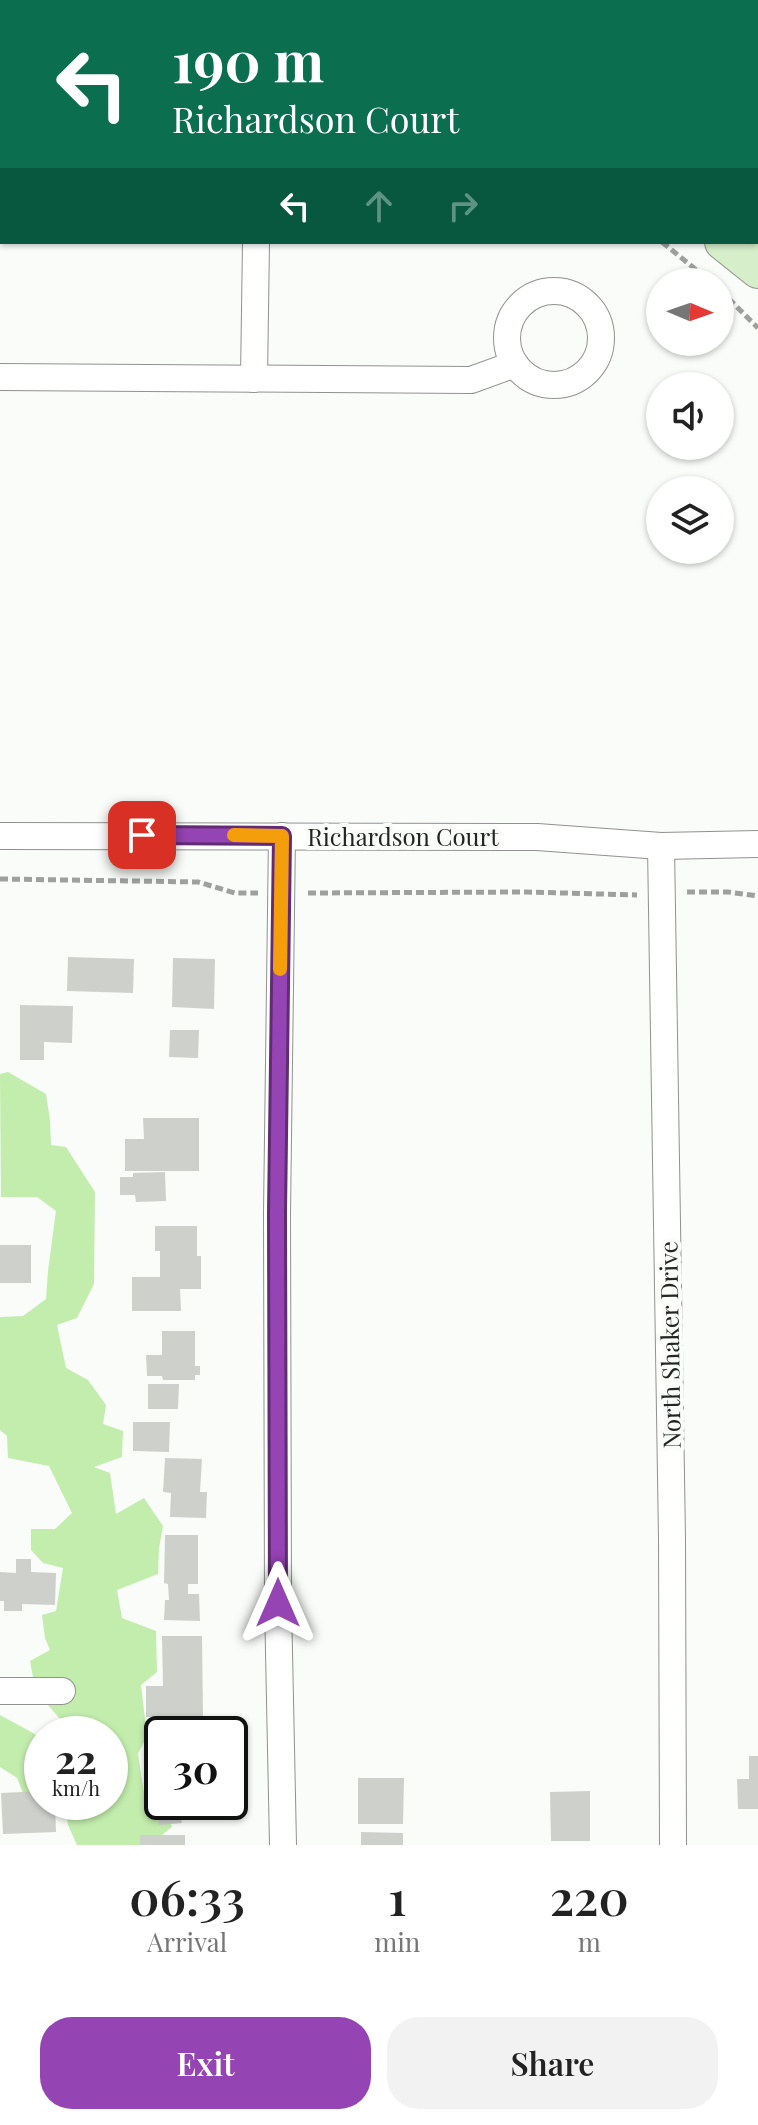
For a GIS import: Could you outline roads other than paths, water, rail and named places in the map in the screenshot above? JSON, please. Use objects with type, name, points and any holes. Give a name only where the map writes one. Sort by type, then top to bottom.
[{"type":"main road","points":[[726,244],[758,270]]},
{"type":"street","points":[[254,379],[256,244]]},
{"type":"street","points":[[0,377],[471,380],[515,364]]},
{"type":"street","name":"Richardson Court","points":[[0,836],[537,837],[661,846],[758,844]]},
{"type":"street","points":[[282,836],[277,1291],[283,1845]]},
{"type":"street","name":"North Shaker Drive","points":[[661,846],[672,1554],[673,1845]]},
{"type":"street","points":[[0,1691],[62,1691]]}]
